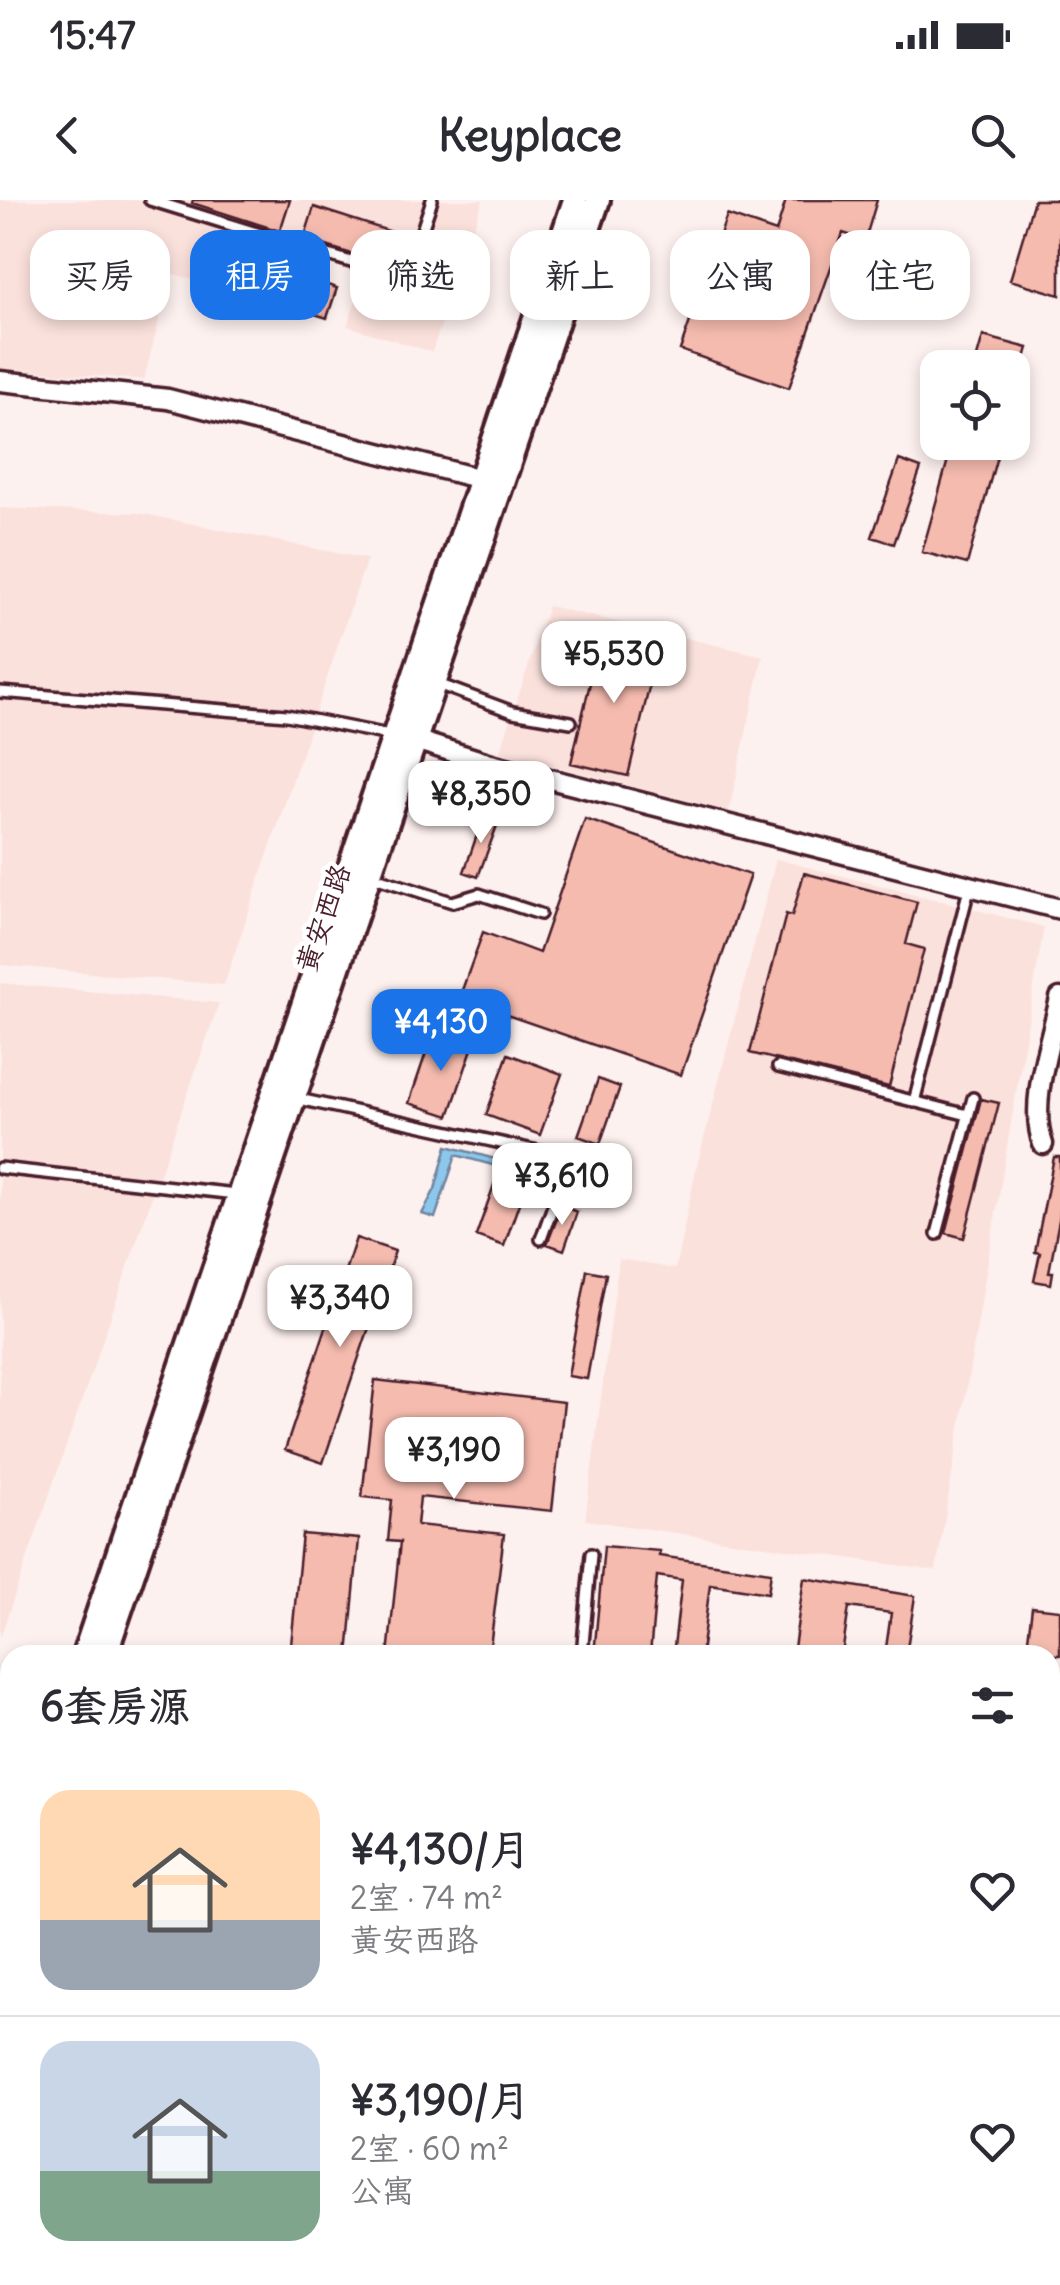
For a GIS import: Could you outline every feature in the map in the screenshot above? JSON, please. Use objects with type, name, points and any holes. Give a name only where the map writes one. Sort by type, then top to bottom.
[{"type":"street","name":"黄安西路","points":[[108,1645],[369,876],[404,738],[481,479],[576,200]]},
{"type":"street","name":"黄安西路","points":[[87,1645],[238,1195],[404,738],[434,682],[598,200]]},
{"type":"street","points":[[0,381],[168,399],[481,479]]},
{"type":"street","points":[[404,738],[1060,909]]},
{"type":"street","points":[[1052,1146],[1037,1128],[1038,1104],[1060,998]]},
{"type":"lane","points":[[150,200],[406,279],[432,200]]},
{"type":"lane","points":[[434,682],[513,712],[571,722]]},
{"type":"lane","points":[[0,692],[287,716],[404,738]]},
{"type":"lane","points":[[369,876],[452,902],[479,894],[540,914]]},
{"type":"lane","points":[[914,1102],[970,885]]},
{"type":"lane","points":[[778,1067],[968,1116]]},
{"type":"lane","points":[[294,1098],[561,1156],[565,1174],[540,1239]]},
{"type":"lane","points":[[937,1234],[973,1098]]},
{"type":"lane","points":[[0,1168],[238,1195]]},
{"type":"lane","points":[[583,1645],[591,1554]]},
{"type":"shaded area","points":[[0,200],[483,200],[473,230],[350,230],[350,271],[330,265],[330,230],[190,230],[190,279],[171,273],[170,277],[170,230],[30,230],[30,320],[159,320],[144,380],[0,368]]},
{"type":"shaded area","points":[[350,318],[443,320],[432,352],[347,326]]},
{"type":"shaded area","points":[[0,508],[139,513],[367,559],[224,985],[0,965]]},
{"type":"shaded area","points":[[548,606],[763,656],[729,811],[500,752]]},
{"type":"shaded area","points":[[776,859],[1044,927],[936,1571],[585,1520],[619,1259],[675,1269],[696,1169]]},
{"type":"shaded area","points":[[0,983],[219,1003],[0,1638]]},
{"type":"water","points":[[447,1146],[510,1163],[546,1165],[552,1171],[550,1180],[541,1182],[456,1155],[435,1218],[422,1214],[435,1189]]},
{"type":"building","points":[[193,200],[290,200],[280,230],[192,203]]},
{"type":"building","points":[[786,200],[877,200],[868,230],[830,230],[830,270],[789,388],[680,350],[690,320],[810,320],[810,230],[777,230]]},
{"type":"building","points":[[1034,200],[1060,200],[1060,295],[1010,280]]},
{"type":"building","points":[[314,207],[386,230],[350,230],[350,253],[330,247],[330,230],[307,230]]},
{"type":"building","points":[[727,215],[770,230],[722,230]]},
{"type":"building","points":[[330,286],[337,288],[330,309]]},
{"type":"building","points":[[983,336],[1028,348],[1027,350],[979,350]]},
{"type":"building","points":[[899,460],[921,468],[894,544],[872,537]]},
{"type":"building","points":[[948,460],[996,460],[967,564],[922,552]]},
{"type":"building","points":[[601,637],[658,650],[628,776],[571,763]]},
{"type":"building","points":[[484,815],[499,820],[478,877],[464,872]]},
{"type":"building","points":[[585,819],[750,875],[681,1075],[495,1011],[493,1017],[457,1004],[483,932],[539,953]]},
{"type":"building","points":[[804,873],[917,902],[906,944],[924,949],[889,1087],[750,1053],[786,914],[792,916]]},
{"type":"building","points":[[433,1032],[473,1046],[449,1116],[409,1103]]},
{"type":"building","points":[[508,1054],[562,1074],[540,1135],[486,1115]]},
{"type":"building","points":[[598,1079],[620,1087],[600,1144],[578,1136]]},
{"type":"building","points":[[981,1099],[999,1103],[964,1238],[946,1233]]},
{"type":"building","points":[[1054,1157],[1060,1157],[1060,1215],[1049,1272],[1053,1272],[1051,1284],[1034,1281],[1040,1253],[1035,1252]]},
{"type":"building","points":[[495,1182],[523,1192],[504,1246],[476,1236]]},
{"type":"building","points":[[562,1206],[577,1212],[564,1250],[547,1244]]},
{"type":"building","points":[[356,1238],[395,1251],[323,1463],[285,1450]]},
{"type":"building","points":[[587,1270],[606,1274],[587,1379],[568,1376]]},
{"type":"building","points":[[375,1380],[564,1402],[552,1511],[420,1497],[417,1525],[504,1534],[490,1645],[389,1645],[400,1542],[388,1541],[392,1500],[362,1497]]},
{"type":"building","points":[[302,1534],[359,1539],[349,1645],[291,1645]]},
{"type":"building","points":[[604,1546],[660,1551],[659,1556],[771,1572],[768,1593],[710,1584],[702,1645],[674,1645],[682,1580],[657,1576],[651,1645],[595,1645]]},
{"type":"building","points":[[804,1578],[915,1596],[908,1645],[886,1645],[891,1613],[849,1607],[843,1645],[794,1645]]},
{"type":"building","points":[[1032,1607],[1060,1610],[1060,1645],[1027,1645]]}]
